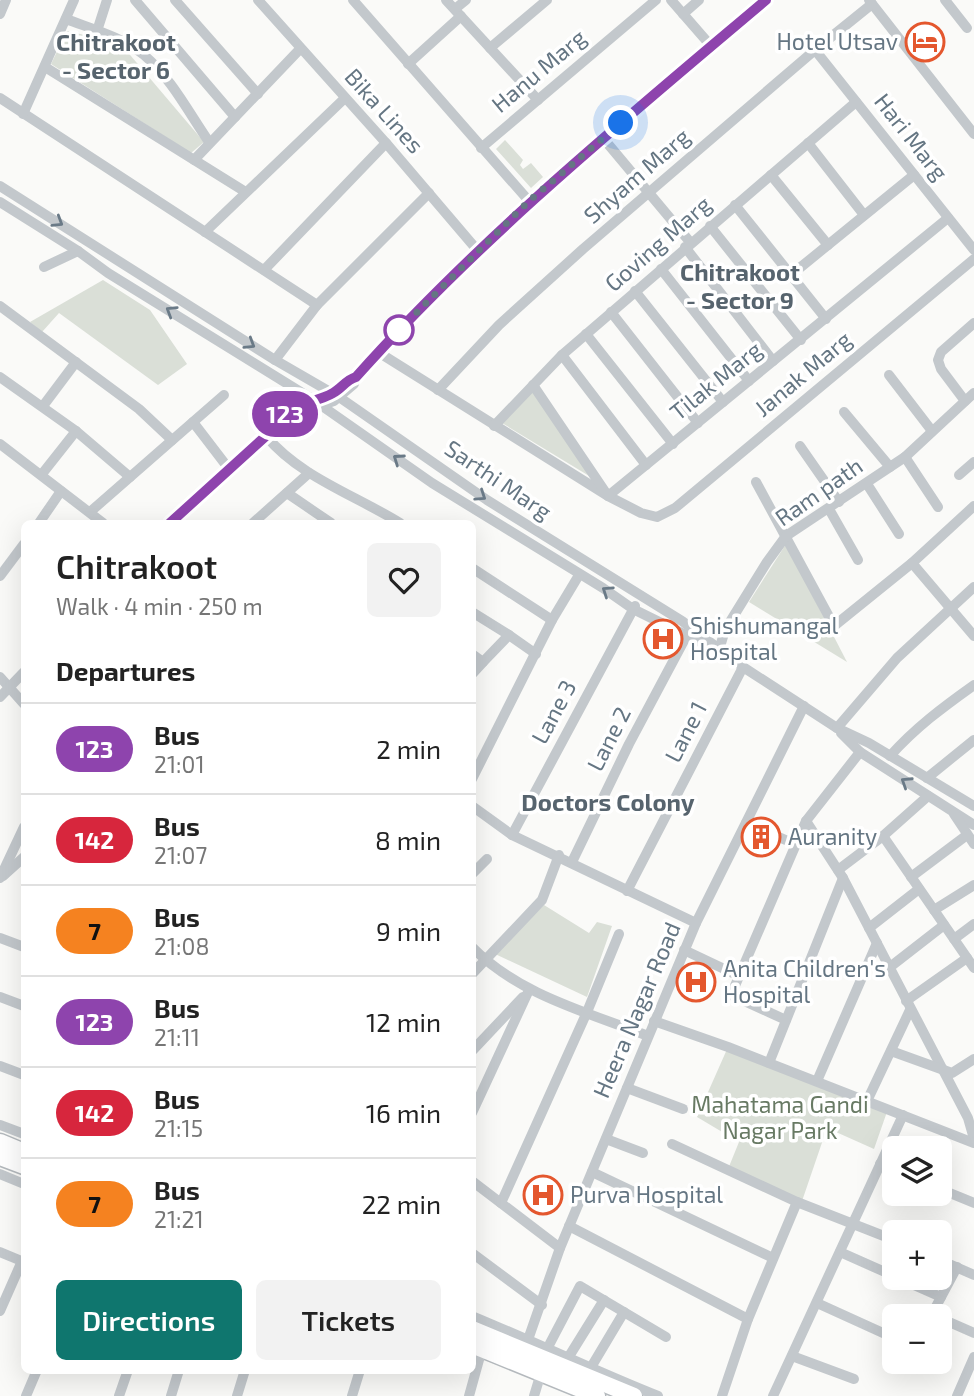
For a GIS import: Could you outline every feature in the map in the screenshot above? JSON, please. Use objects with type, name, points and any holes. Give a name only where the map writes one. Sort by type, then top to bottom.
[{"type":"highway","points":[[0,1142],[21,1151]]},
{"type":"highway","points":[[0,1157],[21,1165]]},
{"type":"highway","points":[[476,1331],[634,1396]]},
{"type":"highway","points":[[476,1354],[524,1351]]},
{"type":"highway","points":[[524,1351],[541,1373],[597,1396]]},
{"type":"street","points":[[0,14],[6,0]]},
{"type":"street","points":[[23,114],[74,0]]},
{"type":"street","points":[[97,31],[107,0]]},
{"type":"street","points":[[135,0],[235,117]]},
{"type":"street","points":[[175,0],[258,94]]},
{"type":"street","name":"Bika Lines","points":[[258,0],[478,251]]},
{"type":"street","points":[[446,0],[538,100]]},
{"type":"street","points":[[408,64],[458,12],[466,0]]},
{"type":"street","points":[[489,48],[547,0]]},
{"type":"street","name":"Hanu Marg","points":[[481,148],[656,0]]},
{"type":"street","points":[[671,0],[711,46]]},
{"type":"street","points":[[683,14],[699,0]]},
{"type":"street","points":[[173,520],[277,426],[354,384],[356,377],[378,352],[529,201],[766,0]]},
{"type":"street","points":[[945,0],[967,28]]},
{"type":"street","points":[[356,1],[529,201]]},
{"type":"street","points":[[871,2],[974,134]]},
{"type":"street","name":"Shyam Marg","points":[[438,390],[499,325],[871,2]]},
{"type":"street","points":[[66,19],[125,43],[144,55],[163,76],[209,142]]},
{"type":"street","points":[[194,160],[300,49]]},
{"type":"street","name":"Hari Marg","points":[[815,50],[974,250]]},
{"type":"street","points":[[45,67],[244,191]]},
{"type":"street","points":[[0,98],[317,305]]},
{"type":"street","points":[[205,232],[244,191],[345,98]]},
{"type":"street","name":"Goving Marg","points":[[494,426],[562,355],[856,102]]},
{"type":"street","points":[[603,138],[688,245],[773,361]]},
{"type":"street","points":[[264,270],[386,143]]},
{"type":"street","points":[[808,143],[864,215]]},
{"type":"street","points":[[771,175],[828,245]]},
{"type":"street","points":[[791,275],[914,175]]},
{"type":"street","points":[[0,201],[4,188]]},
{"type":"street","name":"Sarthi Marg","points":[[4,188],[275,360],[336,395],[444,470],[682,621],[743,667],[837,728],[858,737],[973,805]]},
{"type":"street","points":[[275,360],[317,305],[429,193]]},
{"type":"street","name":"Sarthi Marg","points":[[0,201],[108,273],[317,403],[432,483],[633,610],[686,637],[719,650]]},
{"type":"street","points":[[736,205],[826,319]]},
{"type":"street","name":"Tilak Marg","points":[[608,496],[948,218]]},
{"type":"street","points":[[710,226],[801,340]]},
{"type":"street","points":[[44,267],[78,251]]},
{"type":"street","name":"Janak Marg","points":[[608,496],[641,513],[657,517],[676,508],[974,259]]},
{"type":"street","points":[[661,269],[749,381]]},
{"type":"street","points":[[635,291],[723,402]]},
{"type":"street","points":[[0,306],[139,409],[172,440]]},
{"type":"street","points":[[611,312],[698,423]]},
{"type":"street","points":[[965,401],[937,360],[941,352],[974,323]]},
{"type":"street","points":[[586,334],[673,444]]},
{"type":"street","points":[[378,352],[608,496]]},
{"type":"street","points":[[562,355],[646,465]]},
{"type":"street","points":[[43,407],[76,362]]},
{"type":"street","points":[[889,375],[932,431]]},
{"type":"street","points":[[0,377],[76,430],[130,477]]},
{"type":"street","points":[[533,385],[608,496]]},
{"type":"street","name":"Ram path","points":[[719,650],[725,630],[786,536],[905,457],[974,393]]},
{"type":"street","points":[[90,512],[224,395]]},
{"type":"street","points":[[844,412],[890,467]]},
{"type":"street","points":[[193,422],[229,469]]},
{"type":"street","points":[[42,474],[76,430]]},
{"type":"street","points":[[266,436],[278,450],[309,473],[385,519]]},
{"type":"street","points":[[800,446],[834,505],[858,560]]},
{"type":"street","points":[[0,461],[4,448],[42,474],[99,520]]},
{"type":"street","points":[[905,457],[938,508]]},
{"type":"street","points":[[959,475],[974,462]]},
{"type":"street","points":[[432,483],[444,470]]},
{"type":"street","points":[[256,520],[309,473]]},
{"type":"street","points":[[756,482],[834,626],[912,563],[974,506]]},
{"type":"street","points":[[867,484],[899,534]]},
{"type":"street","points":[[41,520],[61,491]]},
{"type":"street","points":[[287,493],[327,520]]},
{"type":"street","points":[[0,576],[20,559]]},
{"type":"street","points":[[912,563],[974,636]]},
{"type":"street","points":[[476,571],[552,621]]},
{"type":"street","points":[[476,771],[552,621],[579,575]]},
{"type":"street","points":[[911,877],[972,835],[953,813],[860,752],[837,728],[897,659],[974,586]]},
{"type":"street","name":"Lane 3","points":[[512,835],[639,596]]},
{"type":"street","points":[[476,614],[536,654]]},
{"type":"street","points":[[476,670],[509,635]]},
{"type":"street","name":"Lane 2","points":[[572,862],[629,744],[686,637]]},
{"type":"street","points":[[476,657],[483,662]]},
{"type":"street","name":"Lane 1","points":[[627,891],[743,667]]},
{"type":"street","points":[[0,697],[21,675]]},
{"type":"street","points":[[0,677],[21,700]]},
{"type":"street","points":[[890,756],[938,710],[974,685]]},
{"type":"street","name":"Heera Nagar Road","points":[[524,1351],[560,1248],[695,923],[804,706]]},
{"type":"street","points":[[927,778],[974,740]]},
{"type":"street","points":[[786,1020],[731,995],[806,821],[860,752]]},
{"type":"street","points":[[769,1063],[841,874],[928,796]]},
{"type":"street","points":[[476,809],[512,835],[695,923]]},
{"type":"street","points":[[654,1021],[974,1141],[971,1116],[908,1005],[841,874],[806,821]]},
{"type":"street","points":[[746,822],[794,844]]},
{"type":"street","points":[[0,878],[21,833]]},
{"type":"street","points":[[883,836],[974,968]]},
{"type":"street","points":[[476,970],[542,900],[559,856]]},
{"type":"street","points":[[476,870],[487,859]]},
{"type":"street","points":[[0,878],[21,860]]},
{"type":"street","points":[[934,911],[974,884]]},
{"type":"street","points":[[869,928],[919,888]]},
{"type":"street","points":[[954,939],[974,924]]},
{"type":"street","points":[[890,967],[944,925]]},
{"type":"street","points":[[501,1203],[619,934]]},
{"type":"street","points":[[0,938],[21,946]]},
{"type":"street","points":[[817,1081],[877,943]]},
{"type":"street","points":[[684,950],[739,976]]},
{"type":"street","points":[[476,951],[529,990],[648,1036]]},
{"type":"street","points":[[867,1101],[891,1051],[908,1005],[967,958]]},
{"type":"street","points":[[476,1047],[529,990]]},
{"type":"street","points":[[476,1105],[529,990]]},
{"type":"street","points":[[0,997],[21,1005]]},
{"type":"street","points":[[891,1051],[953,1073],[974,1059]]},
{"type":"street","points":[[0,1066],[21,1074]]},
{"type":"street","points":[[627,1088],[683,1109]]},
{"type":"street","points":[[773,1396],[903,1115]]},
{"type":"street","points":[[0,1125],[21,1133]]},
{"type":"street","points":[[606,1139],[643,1153]]},
{"type":"street","points":[[672,1144],[797,1202],[882,1235]]},
{"type":"street","points":[[592,1172],[773,1258]]},
{"type":"street","points":[[0,1174],[21,1183]]},
{"type":"street","points":[[476,1184],[560,1248]]},
{"type":"street","points":[[952,1194],[974,1203]]},
{"type":"street","points":[[722,1396],[748,1319],[797,1202]]},
{"type":"street","points":[[569,1226],[748,1319]]},
{"type":"street","points":[[0,1252],[21,1260]]},
{"type":"street","points":[[840,1252],[882,1271]]},
{"type":"street","points":[[476,1256],[542,1305]]},
{"type":"street","points":[[0,1311],[21,1265]]},
{"type":"street","points":[[952,1265],[974,1275]]},
{"type":"street","points":[[938,1304],[957,1267]]},
{"type":"street","points":[[547,1349],[580,1286],[666,1337]]},
{"type":"street","points":[[925,1290],[941,1297]]},
{"type":"street","points":[[568,1358],[604,1300]]},
{"type":"street","points":[[817,1303],[882,1333]]},
{"type":"street","points":[[590,1369],[624,1312]]},
{"type":"street","points":[[476,1319],[524,1351],[547,1349],[658,1396]]},
{"type":"street","points":[[952,1324],[974,1333]]},
{"type":"street","points":[[792,1356],[854,1379]]},
{"type":"street","points":[[957,1396],[974,1357]]},
{"type":"street","points":[[534,1396],[541,1373]]},
{"type":"street","points":[[26,1396],[35,1374]]},
{"type":"street","points":[[120,1396],[127,1374]]},
{"type":"street","points":[[170,1396],[178,1374]]},
{"type":"street","points":[[237,1396],[244,1374]]},
{"type":"street","points":[[354,1395],[359,1374]]},
{"type":"street","points":[[468,1396],[472,1374]]},
{"type":"green space","points":[[67,31],[125,49],[204,142],[191,153],[51,64]]},
{"type":"green space","points":[[505,140],[523,160],[520,165],[523,169],[531,163],[543,177],[531,188],[496,149]]},
{"type":"green space","points":[[103,280],[150,310],[187,364],[158,385],[59,313],[42,332],[30,322]]},
{"type":"green space","points":[[533,391],[604,485],[502,423]]},
{"type":"green space","points":[[786,544],[847,662],[749,602]]},
{"type":"green space","points":[[544,905],[589,933],[597,922],[612,926],[587,997],[493,953]]},
{"type":"green space","name":"Mahatama Gandi Nagar Park","points":[[728,1047],[888,1109],[874,1149],[827,1128],[801,1204],[728,1169],[739,1142],[697,1117]]},
{"type":"bus line","name":"123","points":[[173,520],[277,426],[281,418],[299,404],[333,393],[348,379],[356,377],[449,279],[529,201],[766,0]]},
{"type":"place","name":"Hotel Utsav","points":[[925,42]]},
{"type":"place","name":"Shishumangal Hospital","points":[[663,639]]},
{"type":"place","name":"Auranity","points":[[761,837]]},
{"type":"place","name":"Anita Children's Hospital","points":[[696,982]]},
{"type":"place","name":"Purva Hospital","points":[[543,1195]]},
{"type":"district","name":"Chitrakoot - Sector 6","points":[[116,57]]},
{"type":"district","name":"Chitrakoot - Sector 9","points":[[740,287]]},
{"type":"district","name":"Doctors Colony","points":[[608,803]]},
{"type":"route","points":[[399,330],[529,201],[621,123]]}]
